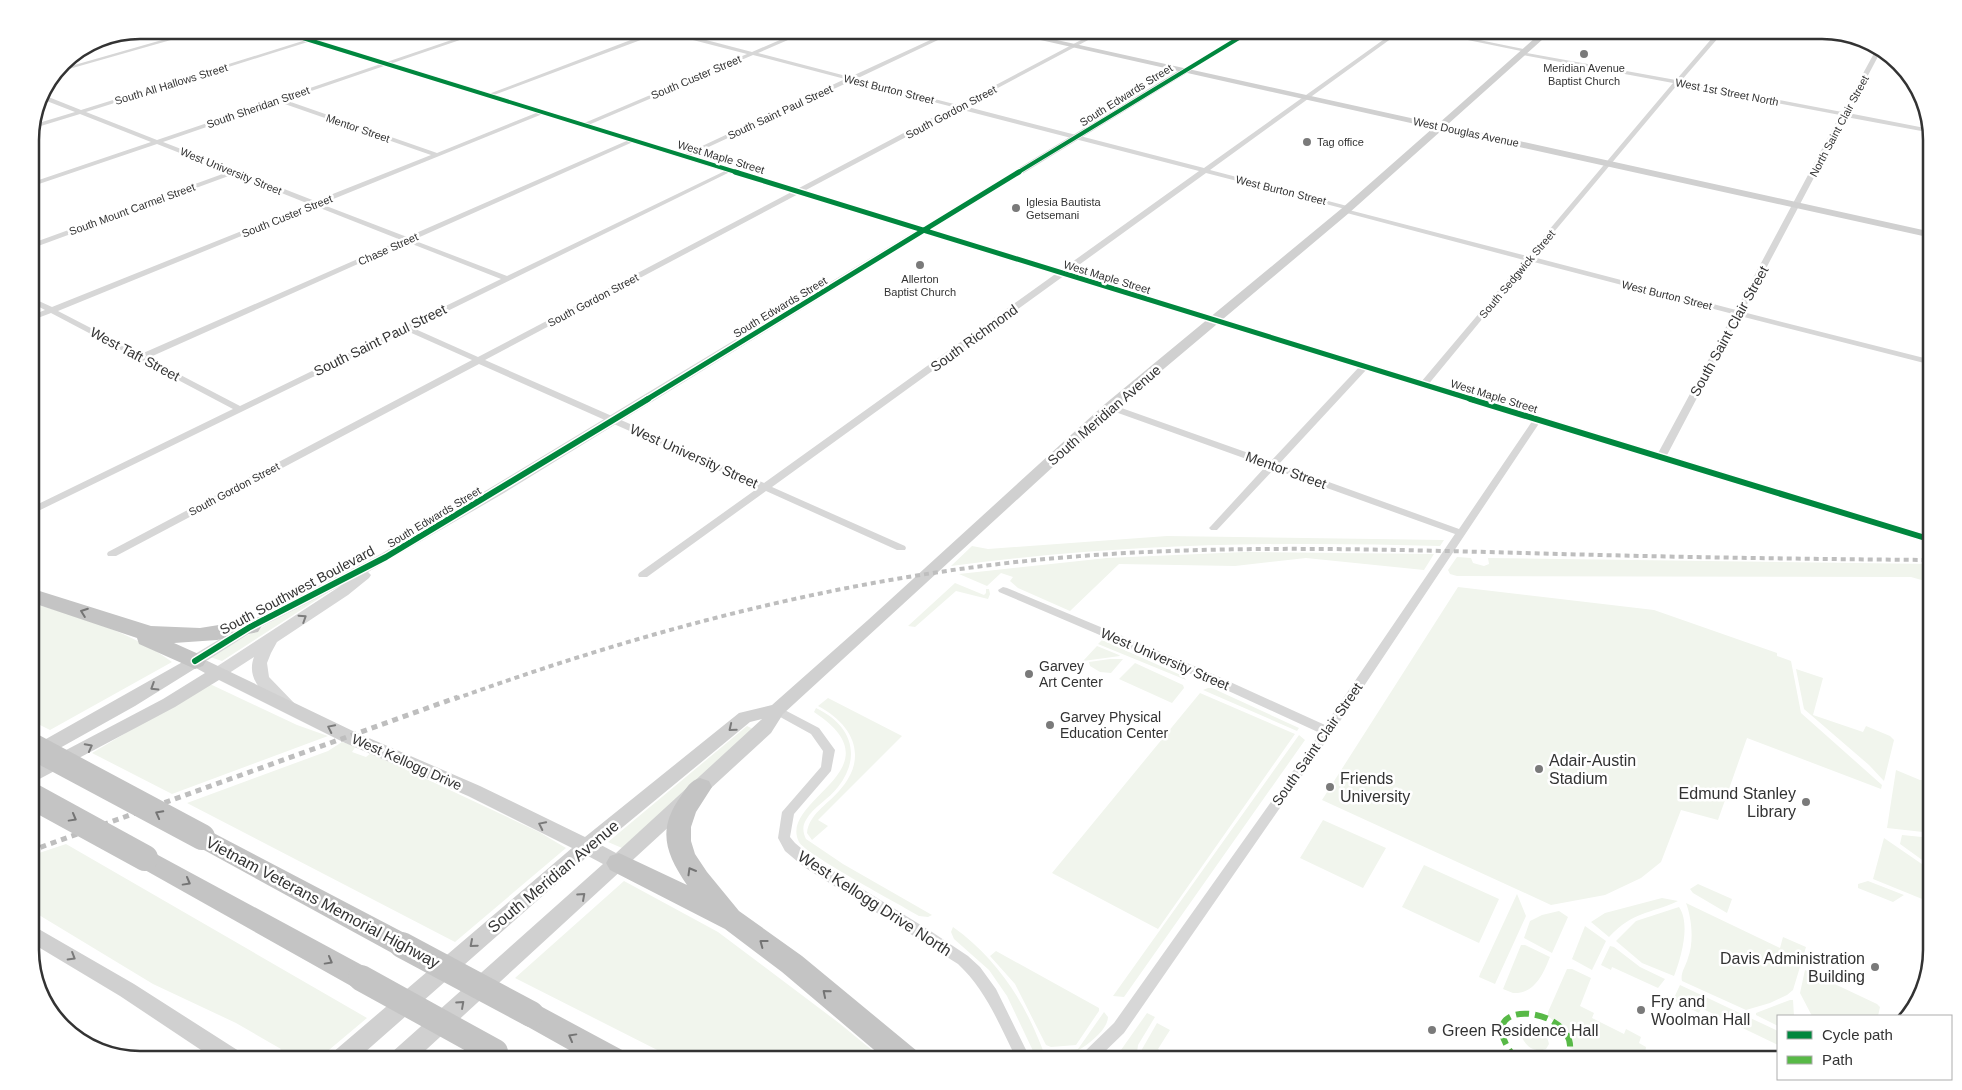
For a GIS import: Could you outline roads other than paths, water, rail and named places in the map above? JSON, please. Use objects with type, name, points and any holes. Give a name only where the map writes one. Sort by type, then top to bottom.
[{"type":"highway","points":[[39,597],[67,605],[119,626],[195,661]]},
{"type":"highway","points":[[119,626],[172,636],[217,635],[250,627]]},
{"type":"highway","name":"Vietnam Veterans Memorial Highway","points":[[39,750],[598,1051]]},
{"type":"highway","points":[[700,787],[682,813],[678,832],[680,850],[696,879],[734,921]]},
{"type":"highway","points":[[39,800],[493,1051]]},
{"type":"highway","points":[[619,863],[734,921],[792,964],[896,1051]]},
{"type":"main road","name":"West Douglas Avenue","points":[[1041,39],[1923,233]]},
{"type":"main road","name":"South Meridian Avenue","points":[[409,1051],[765,729],[777,710],[874,624],[1110,407],[1346,209],[1539,39]]},
{"type":"main road","name":"West Kellogg Drive","points":[[195,661],[293,710],[474,791],[619,863]]},
{"type":"main road","name":"South Southwest Boulevard","points":[[39,751],[129,702],[195,661]]},
{"type":"main road","name":"South Southwest Boulevard","points":[[39,772],[110,736],[218,673]]},
{"type":"main road","name":"South Meridian Avenue","points":[[350,1051],[586,847],[745,717],[777,710]]},
{"type":"main road","points":[[39,937],[127,990],[220,1051]]},
{"type":"street","points":[[69,68],[172,39]]},
{"type":"street","name":"West Maple Street","points":[[308,39],[1214,321],[1923,537]]},
{"type":"street","name":"South Sheridan Street","points":[[39,182],[459,39]]},
{"type":"street","points":[[489,95],[638,39]]},
{"type":"street","name":"West Burton Street","points":[[696,39],[1205,170],[1528,260],[1923,361]]},
{"type":"street","name":"South Custer Street","points":[[584,124],[787,39]]},
{"type":"street","name":"South Saint Paul Street","points":[[685,156],[937,39]]},
{"type":"street","name":"South Gordon Street","points":[[112,554],[1087,39]]},
{"type":"street","points":[[1184,71],[1237,39]]},
{"type":"street","name":"South Richmond","points":[[643,575],[1387,39]]},
{"type":"street","name":"West 1st Street North","points":[[1464,39],[1922,129]]},
{"type":"street","name":"South Sedgwick Street","points":[[1424,384],[1714,39]]},
{"type":"street","name":"South All Hallows Street","points":[[40,124],[311,40]]},
{"type":"street","name":"North Saint Clair Street","points":[[1797,205],[1876,54]]},
{"type":"street","name":"South Edwards Street","points":[[386,557],[925,231],[1184,71]]},
{"type":"street","name":"West University Street","points":[[47,99],[507,279]]},
{"type":"street","name":"Mentor Street","points":[[278,100],[437,155]]},
{"type":"street","name":"South Custer Street","points":[[39,315],[543,112]]},
{"type":"street","name":"Chase Street","points":[[142,357],[633,140]]},
{"type":"street","name":"South Saint Paul Street","points":[[39,508],[731,170]]},
{"type":"street","name":"South Mount Carmel Street","points":[[39,244],[234,172]]},
{"type":"street","name":"South Saint Clair Street","points":[[1661,457],[1797,205]]},
{"type":"street","name":"West Taft Street","points":[[39,304],[239,409]]},
{"type":"street","name":"West University Street","points":[[406,328],[900,548]]},
{"type":"street","points":[[1214,528],[1364,367]]},
{"type":"street","name":"Mentor Street","points":[[1110,407],[1462,533]]},
{"type":"street","name":"South Saint Clair Street","points":[[1096,1051],[1120,1028],[1327,731],[1538,419]]},
{"type":"street","name":"South Southwest Boulevard","points":[[195,661],[250,627],[386,557]]},
{"type":"street","name":"South Southwest Boulevard","points":[[218,673],[343,592],[386,557]]},
{"type":"street","name":"West University Street","points":[[1003,590],[1202,674],[1327,731]]},
{"type":"street","points":[[274,637],[259,662],[258,673],[261,681],[293,710]]},
{"type":"street","name":"West Kellogg Drive North","points":[[777,710],[815,731],[829,750],[827,768],[788,812],[784,838],[790,847],[809,863],[878,904],[963,960],[991,993],[1020,1051]]},
{"type":"railway","points":[[455,699],[599,651],[672,629],[746,610],[820,593],[895,579],[1046,559],[1166,551],[1286,549],[1923,560]]},
{"type":"railway","points":[[39,848],[458,697]]},
{"type":"place","name":"Meridian Avenue Baptist Church","points":[[1584,54]]},
{"type":"place","name":"Tag office","points":[[1307,142]]},
{"type":"place","name":"Iglesia Bautista Getsemani","points":[[1016,208]]},
{"type":"place","name":"Allerton Baptist Church","points":[[920,265]]},
{"type":"place","name":"Garvey Art Center","points":[[1029,674]]},
{"type":"place","name":"Garvey Physical Education Center","points":[[1050,725]]},
{"type":"place","name":"Adair-Austin Stadium","points":[[1539,769]]},
{"type":"place","name":"Friends University","points":[[1330,787]]},
{"type":"place","name":"Edmund Stanley Library","points":[[1806,802]]},
{"type":"place","name":"Davis Administration Building","points":[[1875,967]]},
{"type":"place","name":"Fry and Woolman Hall","points":[[1641,1010]]},
{"type":"place","name":"Green Residence Hall","points":[[1432,1030]]}]
